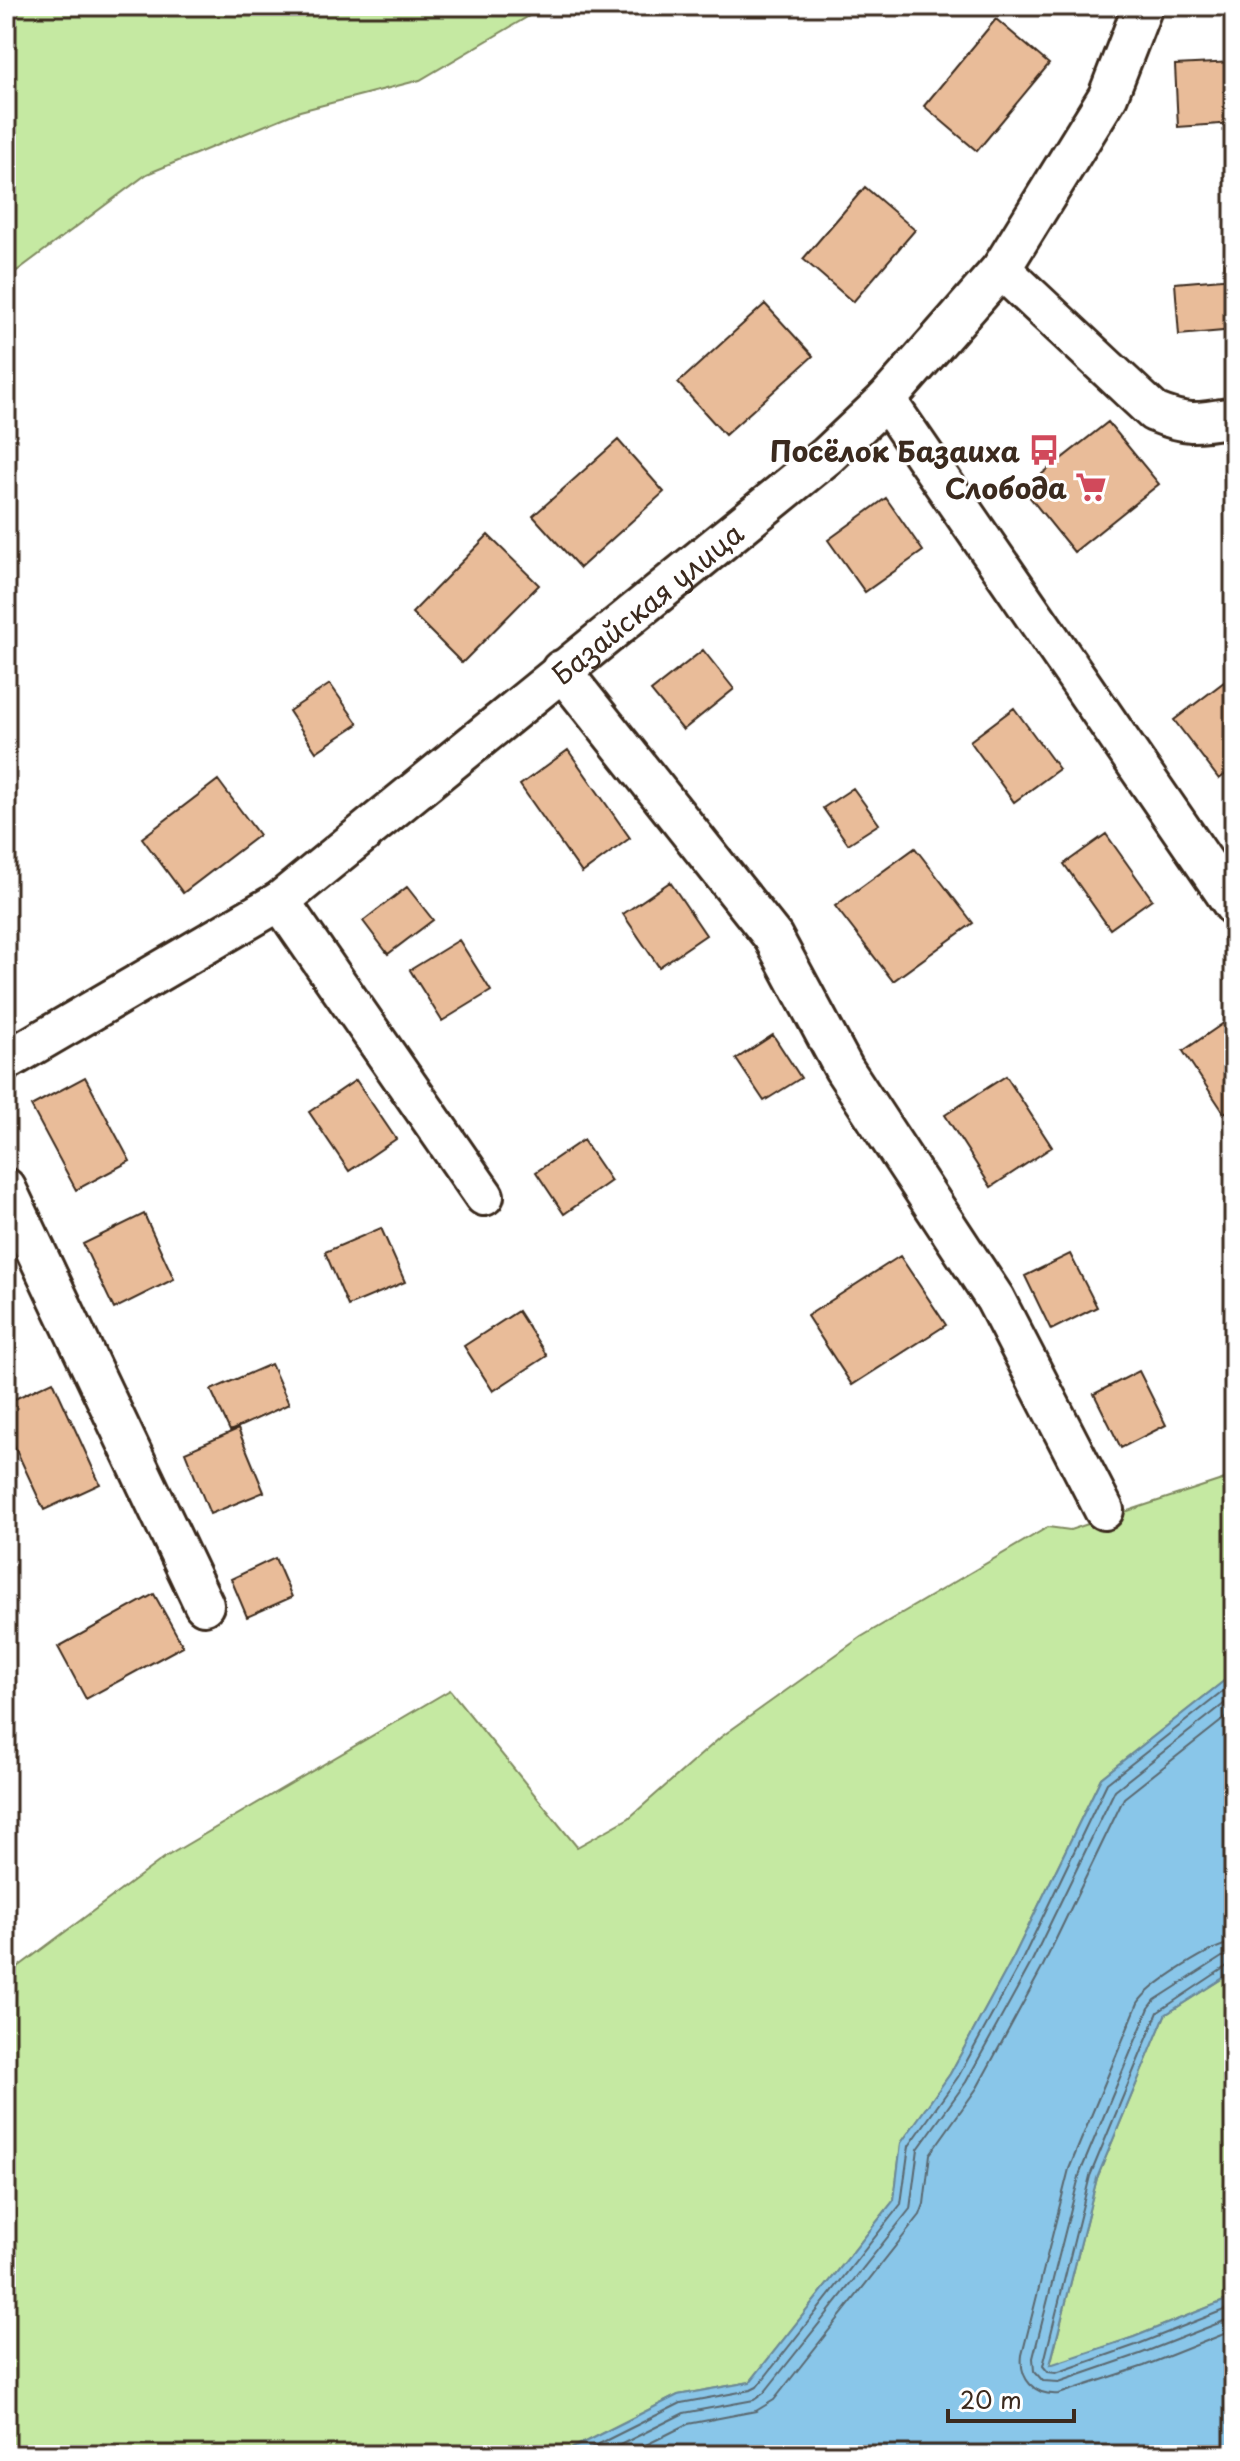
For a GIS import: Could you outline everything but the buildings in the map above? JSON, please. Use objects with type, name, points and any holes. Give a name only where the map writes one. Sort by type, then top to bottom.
[{"type":"street","name":"Базайская улица","points":[[6,1061],[280,901],[828,455],[886,400],[1001,269],[1108,96],[1143,6]]},
{"type":"street","points":[[1001,269],[1154,412],[1179,422],[1234,417]]},
{"type":"street","points":[[886,400],[1234,906]]},
{"type":"street","points":[[561,670],[773,937],[844,1069],[995,1299],[1104,1510]]},
{"type":"street","points":[[280,901],[484,1196]]},
{"type":"street","points":[[6,1188],[204,1605]]},
{"type":"green space","points":[[13,6],[546,6],[420,80],[300,111],[147,174],[6,279],[6,26]]},
{"type":"green space","points":[[1234,1476],[1234,1673],[1101,1778],[1014,1956],[950,2074],[901,2143],[894,2200],[750,2382],[678,2395],[559,2455],[6,2455],[6,1976],[164,1858],[450,1690],[577,1847],[629,1818],[721,1737],[861,1637],[1048,1527],[1070,1530]]},
{"type":"green space","points":[[1234,1971],[1234,2297],[1050,2366],[1097,2178],[1165,2015]]},
{"type":"water","points":[[1234,1673],[1234,1853],[1229,1861],[1234,1862],[1234,1971],[1165,2015],[1097,2178],[1050,2365],[1134,2337],[1234,2297],[1234,2453],[559,2455],[678,2395],[750,2382],[894,2200],[901,2143],[950,2074],[1014,1956],[1101,1778]]},
{"type":"place","name":"Посёлок Базаиха","points":[[1044,450]]},
{"type":"place","name":"Слобода","points":[[1091,487]]}]
